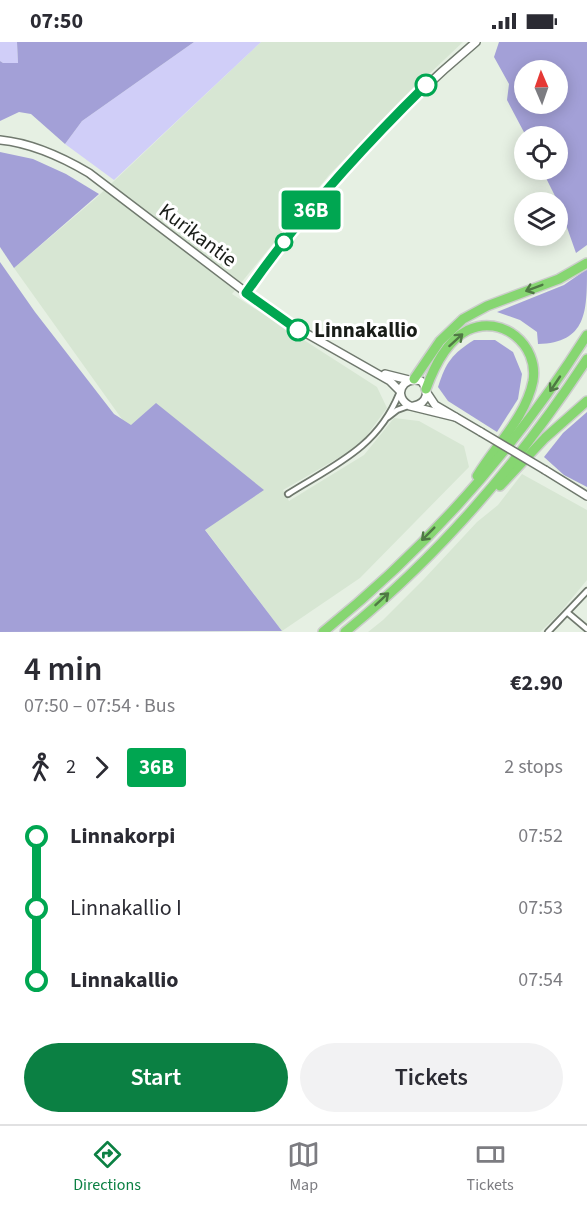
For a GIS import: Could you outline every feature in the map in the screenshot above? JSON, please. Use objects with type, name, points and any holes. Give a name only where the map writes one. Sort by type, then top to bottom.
[{"type":"highway","points":[[412,380],[440,341],[463,319],[487,306],[558,279],[587,263]]},
{"type":"highway","points":[[427,391],[437,364],[445,352],[456,338],[469,330],[483,326],[502,328],[519,338],[527,348],[533,372],[527,396],[505,436],[483,466],[468,492]]},
{"type":"highway","points":[[322,632],[409,554],[468,492],[520,431],[587,335]]},
{"type":"highway","points":[[476,508],[555,407],[587,359]]},
{"type":"highway","points":[[345,632],[498,488],[545,438],[587,401]]},
{"type":"main road","points":[[246,293],[284,241],[366,146],[427,85],[476,42]]},
{"type":"main road","name":"Kurikantie","points":[[0,140],[51,154],[88,173],[246,293],[299,330],[395,384],[400,392]]},
{"type":"main road","name":"Kurikantie","points":[[371,370],[396,378],[412,380]]},
{"type":"main road","points":[[455,417],[412,406],[403,401],[400,392],[403,385],[412,380],[422,383],[435,405],[587,496]]},
{"type":"main road","points":[[412,406],[422,404],[427,391]]},
{"type":"street","points":[[388,417],[400,392]]},
{"type":"street","points":[[288,494],[355,453],[388,417],[401,408],[412,406]]},
{"type":"street","points":[[548,632],[587,591]]},
{"type":"street","points":[[568,613],[587,628]]},
{"type":"shaded area","points":[[0,42],[17,42],[18,63],[0,61]]},
{"type":"shaded area","points":[[17,42],[194,42],[82,121],[65,144],[31,114],[19,112],[0,121],[0,61],[18,63]]},
{"type":"shaded area","points":[[194,42],[261,42],[114,180],[65,144],[82,121]]},
{"type":"shaded area","points":[[261,42],[463,42],[409,93],[329,175],[232,294],[377,387],[387,408],[359,446],[283,490],[289,501],[364,455],[394,418],[419,421],[464,446],[469,467],[360,578],[282,631],[129,429],[14,268],[95,199]]},
{"type":"shaded area","points":[[499,42],[587,42],[587,245],[576,253],[568,230],[568,192],[553,192],[547,180],[568,180],[568,126],[521,126],[514,114],[568,114],[568,60],[514,60],[514,113],[507,100],[509,84],[494,57]]},
{"type":"shaded area","points":[[0,152],[33,159],[66,174],[99,194],[14,268],[0,247]]},
{"type":"shaded area","points":[[0,262],[35,312],[114,414],[131,425],[156,403],[264,490],[205,530],[282,631],[0,632]]},
{"type":"shaded area","points":[[587,269],[586,298],[581,322],[566,338],[538,344],[537,332],[520,320],[497,312],[564,285]]},
{"type":"shaded area","points":[[474,340],[495,340],[513,352],[522,374],[518,399],[497,432],[448,401],[438,387],[451,359]]},
{"type":"shaded area","points":[[587,412],[587,487],[564,475],[544,457],[563,433]]},
{"type":"shaded area","points":[[522,474],[587,510],[587,580],[558,615],[540,632],[368,632],[424,579],[477,522],[498,505]]},
{"type":"bus line","name":"36B","points":[[298,330],[246,293],[284,241],[360,153],[426,85]]},
{"type":"place","name":"Linnakallio","points":[[298,330]]}]
